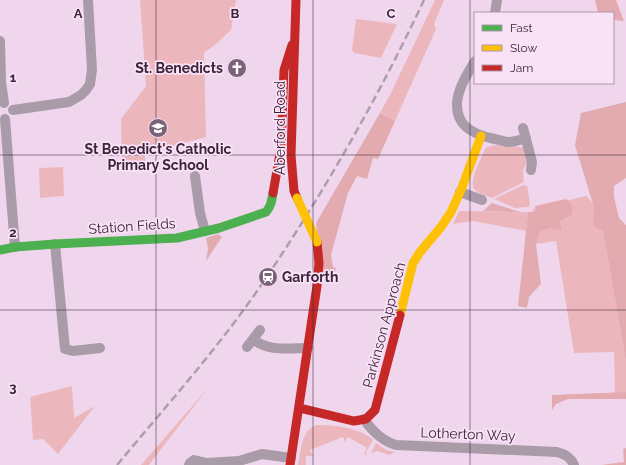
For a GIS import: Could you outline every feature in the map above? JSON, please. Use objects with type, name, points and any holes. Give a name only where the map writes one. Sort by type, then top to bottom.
[{"type":"street","points":[[12,110],[69,102],[81,95],[86,90],[90,84],[92,70],[88,0]]},
{"type":"street","name":"Aberford Road","points":[[290,462],[300,408],[318,276],[317,242],[294,192],[291,155],[296,0]]},
{"type":"street","points":[[495,12],[497,0]]},
{"type":"street","name":"Station Fields","points":[[0,250],[15,247],[55,244],[177,238],[205,232],[263,213],[269,209],[274,196],[281,148],[284,70],[294,36]]},
{"type":"street","points":[[0,41],[2,104],[10,105],[12,110],[11,116],[3,119],[15,247]]},
{"type":"street","points":[[474,62],[458,96],[457,108],[464,125],[473,133],[509,142],[526,138]]},
{"type":"street","points":[[523,128],[532,162],[531,170]]},
{"type":"street","name":"Parkinson Approach","points":[[364,419],[371,415],[377,404],[413,263],[445,223],[460,192],[481,136]]},
{"type":"street","points":[[196,176],[200,212],[205,232]]},
{"type":"street","points":[[460,192],[482,200]]},
{"type":"street","points":[[55,244],[65,349],[73,351],[100,348]]},
{"type":"street","points":[[260,330],[250,343],[268,348],[308,348]]},
{"type":"street","points":[[300,408],[354,421],[364,419]]},
{"type":"street","name":"Lotherton Way","points":[[364,419],[368,425],[384,440],[396,445],[557,452],[564,453],[570,458],[574,465]]},
{"type":"street","points":[[189,465],[194,460],[204,463],[239,461],[262,454],[290,462]]},
{"type":"shaded area","points":[[140,0],[236,0],[231,30],[204,53],[206,137],[176,145],[145,149],[145,162],[122,162],[121,119],[146,86]]},
{"type":"shaded area","points":[[435,0],[444,0],[434,24],[436,29],[395,121],[380,113]]},
{"type":"shaded area","points":[[595,0],[616,0],[624,21],[614,20],[614,12],[598,12]]},
{"type":"shaded area","points":[[356,19],[397,24],[381,58],[354,53],[352,50]]},
{"type":"shaded area","points":[[626,102],[626,178],[614,186],[614,197],[619,218],[626,225],[626,362],[603,231],[593,226],[594,210],[592,201],[575,145],[581,113]]},
{"type":"shaded area","points":[[380,113],[395,121],[378,159],[373,158],[367,179],[357,176],[348,193],[331,255],[333,267],[336,268],[332,282],[324,280],[316,223]]},
{"type":"shaded area","points":[[497,145],[522,147],[526,149],[528,161],[523,170],[524,182],[492,198],[475,190],[473,187],[473,182],[476,170],[485,149],[487,147]]},
{"type":"shaded area","points":[[63,167],[64,196],[40,198],[39,168]]},
{"type":"shaded area","points":[[523,185],[527,186],[530,203],[529,207],[515,208],[494,199]]},
{"type":"shaded area","points":[[586,196],[590,199],[593,206],[593,226],[603,231],[626,362],[626,392],[615,393],[614,352],[574,353],[556,241],[536,244],[533,209]]},
{"type":"shaded area","points":[[566,199],[572,205],[572,214],[560,221],[562,230],[549,228],[539,232],[536,244],[541,284],[529,297],[527,308],[518,306],[528,212],[536,211],[535,206]]},
{"type":"shaded area","points":[[492,203],[520,212],[483,211]]},
{"type":"shaded area","points":[[459,211],[528,212],[526,231],[473,221],[453,224]]},
{"type":"shaded area","points":[[218,234],[222,237],[206,261],[208,249],[206,238]]},
{"type":"shaded area","points":[[72,386],[74,418],[95,406],[58,454],[43,439],[33,440],[30,397]]},
{"type":"shaded area","points":[[208,388],[149,465],[141,465]]},
{"type":"shaded area","points":[[626,392],[626,399],[568,399],[556,404],[552,410],[552,395]]},
{"type":"shaded area","points":[[317,425],[347,428],[368,436],[373,440],[366,452],[367,455],[364,454],[367,448],[348,437],[345,442],[343,437],[310,450],[313,456],[306,456],[306,465],[298,465],[305,436],[308,431]]},
{"type":"shaded area","points":[[376,443],[386,450],[395,452],[389,455],[377,451],[371,453]]},
{"type":"shaded area","points":[[626,448],[626,465],[601,465],[624,462],[623,449]]},
{"type":"railway","points":[[117,465],[230,329],[264,281],[329,179],[369,109],[424,0]]},
{"type":"traffic: fast","points":[[0,250],[15,247],[55,244],[177,238],[219,228],[266,212],[272,201],[273,193]]},
{"type":"traffic: slow","points":[[400,315],[413,263],[451,212],[461,190],[481,136]]},
{"type":"traffic: slow","points":[[297,198],[317,242]]},
{"type":"traffic: jam","points":[[296,0],[291,155],[294,191],[297,198]]},
{"type":"traffic: jam","points":[[273,193],[281,148],[284,70],[292,45]]},
{"type":"traffic: jam","points":[[290,465],[317,286],[319,263],[317,242]]},
{"type":"traffic: jam","points":[[300,408],[354,421],[366,419],[375,410],[400,315]]},
{"type":"place","name":"St. Benedicts","points":[[237,68]]},
{"type":"place","name":"St Benedict's Catholic Primary School","points":[[158,128]]},
{"type":"place","name":"Garforth","points":[[268,277]]}]
